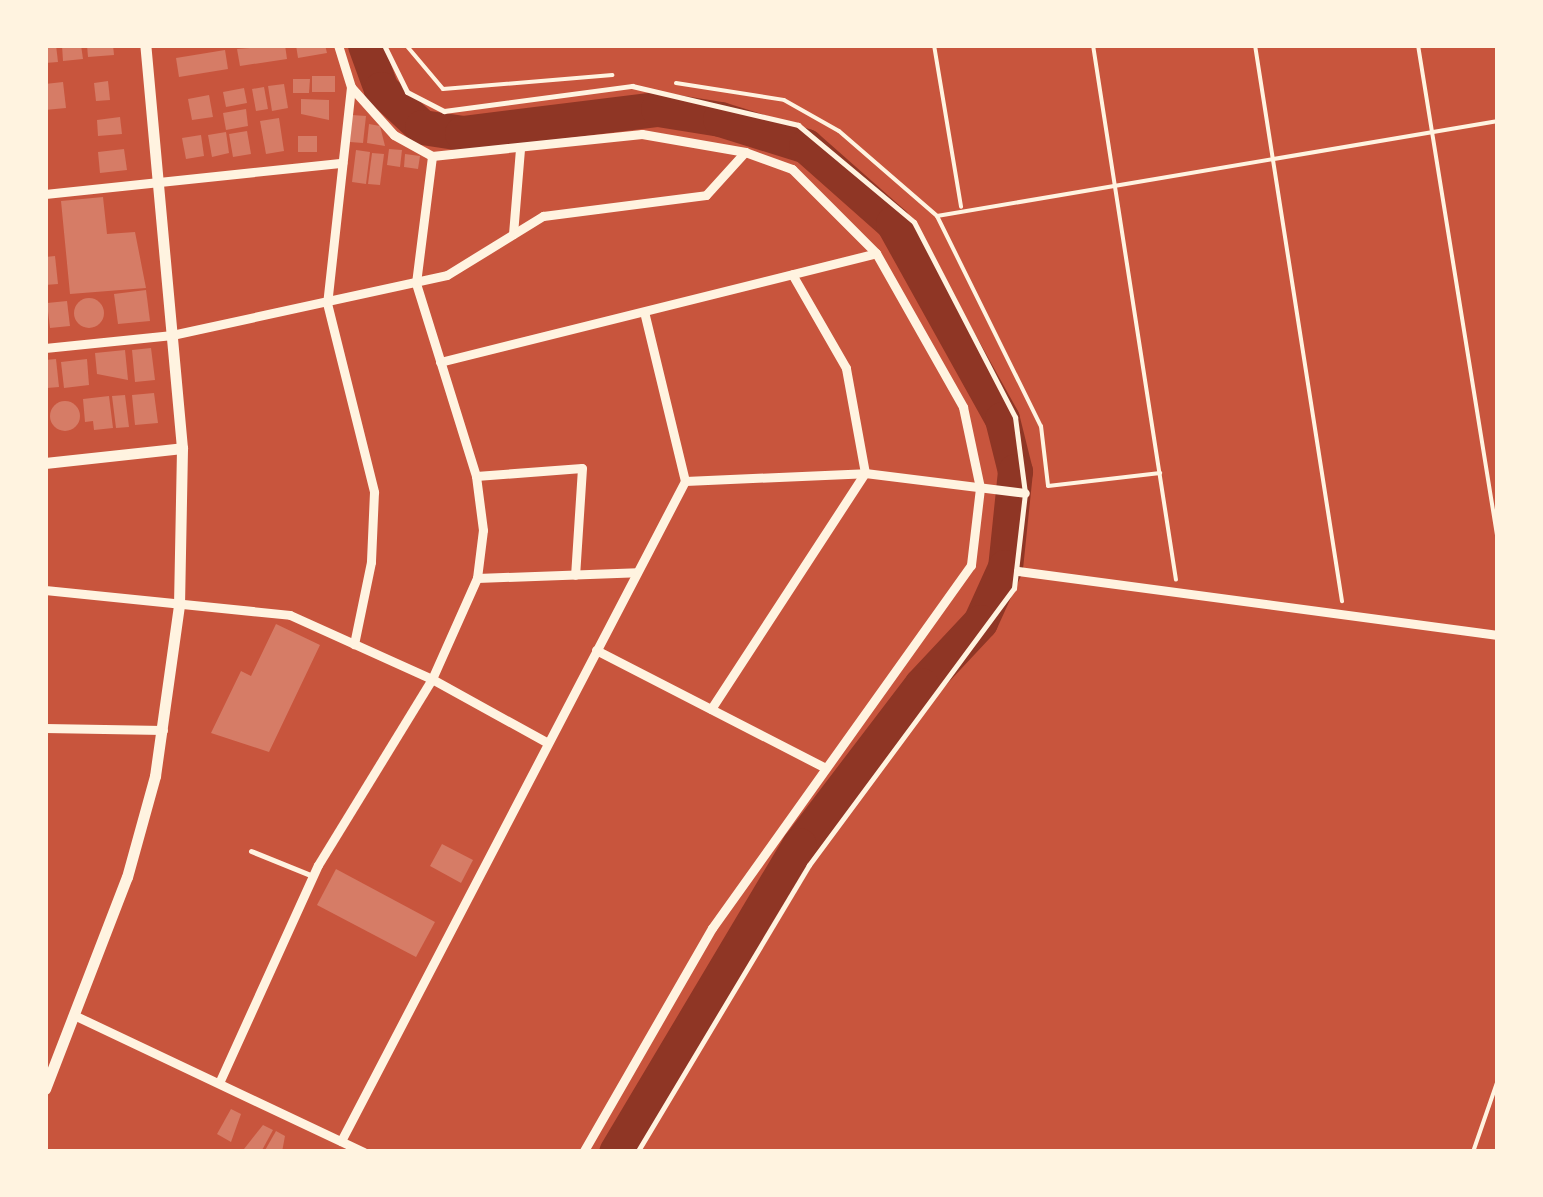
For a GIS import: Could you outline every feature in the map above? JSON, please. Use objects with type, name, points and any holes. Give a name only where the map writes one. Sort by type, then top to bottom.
[{"type":"street","points":[[45,1089],[78,1017],[128,878],[163,730],[179,606],[182,448],[144,45]]},
{"type":"street","points":[[338,45],[351,87],[326,303],[374,492],[371,562],[354,644]]},
{"type":"street","points":[[351,87],[394,135],[432,156],[642,134],[745,152],[792,168],[876,253],[963,407],[980,488],[971,565],[712,928],[583,1152]]},
{"type":"street","points":[[514,234],[520,149]]},
{"type":"street","points":[[45,348],[172,336],[447,275],[543,216],[706,195],[745,152]]},
{"type":"street","points":[[219,1083],[313,876],[432,679],[477,578],[483,530],[476,476],[416,283],[432,156]]},
{"type":"street","points":[[45,194],[342,163]]},
{"type":"street","points":[[440,362],[876,253]]},
{"type":"street","points":[[711,709],[865,473],[846,368],[792,274]]},
{"type":"street","points":[[341,1141],[685,481],[644,312]]},
{"type":"street","points":[[45,463],[182,448]]},
{"type":"street","points":[[476,476],[582,468],[575,574]]},
{"type":"street","points":[[685,481],[865,473],[1025,493]]},
{"type":"street","points":[[1018,571],[1498,635]]},
{"type":"street","points":[[477,578],[637,572]]},
{"type":"street","points":[[45,590],[290,616],[432,679],[548,743]]},
{"type":"street","points":[[596,650],[824,767]]},
{"type":"street","points":[[45,728],[163,730]]},
{"type":"street","points":[[78,1017],[364,1152]]},
{"type":"lane","points":[[384,45],[407,92],[444,111],[632,86],[764,113],[824,142],[914,222],[938,262],[1015,418],[1025,493],[1018,571],[1005,605],[809,865],[637,1152]]},
{"type":"lane","points":[[251,851],[313,876]]},
{"type":"path","points":[[406,45],[443,90],[596,74],[626,76]]},
{"type":"path","points":[[934,45],[961,208]]},
{"type":"path","points":[[1093,45],[1179,594]]},
{"type":"path","points":[[1255,45],[1344,615]]},
{"type":"path","points":[[1418,45],[1498,540]]},
{"type":"path","points":[[657,80],[784,100],[840,131],[937,216],[1028,394],[1041,426],[1048,486],[1160,473]]},
{"type":"path","points":[[937,216],[961,208],[1498,121]]},
{"type":"path","points":[[1473,1152],[1498,1080]]},
{"type":"building","points":[[45,45],[56,45],[58,62],[45,63]]},
{"type":"building","points":[[62,45],[81,45],[83,59],[63,61]]},
{"type":"building","points":[[87,45],[113,45],[114,55],[88,57]]},
{"type":"building","points":[[285,45],[287,59],[240,66],[237,49]]},
{"type":"building","points":[[296,45],[325,45],[327,53],[298,58]]},
{"type":"building","points":[[225,50],[228,69],[179,77],[176,58]]},
{"type":"building","points":[[312,76],[335,76],[335,92],[312,92]]},
{"type":"building","points":[[293,79],[310,79],[309,93],[293,93]]},
{"type":"building","points":[[108,81],[110,100],[96,101],[94,83]]},
{"type":"building","points":[[63,82],[66,108],[45,110],[45,84]]},
{"type":"building","points":[[284,84],[288,108],[272,111],[268,86]]},
{"type":"building","points":[[264,87],[268,109],[256,111],[252,89]]},
{"type":"building","points":[[244,88],[247,103],[226,107],[223,92]]},
{"type":"building","points":[[209,95],[213,117],[192,120],[188,99]]},
{"type":"building","points":[[301,99],[329,100],[329,120],[301,114]]},
{"type":"building","points":[[246,109],[248,126],[226,130],[223,113]]},
{"type":"building","points":[[352,115],[366,116],[363,143],[350,142]]},
{"type":"building","points":[[120,117],[122,134],[98,136],[97,120]]},
{"type":"building","points":[[279,118],[284,151],[266,154],[260,121]]},
{"type":"building","points":[[369,124],[380,126],[385,146],[367,143]]},
{"type":"building","points":[[247,131],[251,154],[233,157],[229,134]]},
{"type":"building","points":[[226,132],[229,153],[212,157],[208,135]]},
{"type":"building","points":[[201,135],[204,156],[186,159],[182,138]]},
{"type":"building","points":[[298,136],[317,136],[317,152],[298,152]]},
{"type":"building","points":[[124,149],[127,170],[100,173],[98,152]]},
{"type":"building","points":[[389,149],[402,150],[400,167],[387,165]]},
{"type":"building","points":[[356,150],[370,152],[366,184],[352,182]]},
{"type":"building","points":[[372,153],[384,154],[380,185],[368,184]]},
{"type":"building","points":[[405,154],[420,156],[418,169],[404,167]]},
{"type":"building","points":[[103,197],[107,234],[135,232],[146,288],[70,294],[61,201]]},
{"type":"building","points":[[55,256],[58,284],[45,285],[45,257]]},
{"type":"building","points":[[146,290],[150,321],[118,324],[114,294]]},
{"type":"building","points":[[89,298],[100,302],[104,313],[100,324],[89,328],[78,324],[74,313],[78,302]]},
{"type":"building","points":[[67,301],[70,326],[50,328],[47,303]]},
{"type":"building","points":[[151,348],[155,380],[135,382],[132,350]]},
{"type":"building","points":[[125,350],[128,380],[97,374],[95,353]]},
{"type":"building","points":[[56,359],[59,387],[47,388],[45,360]]},
{"type":"building","points":[[87,359],[89,385],[64,388],[61,362]]},
{"type":"building","points":[[154,393],[158,423],[135,425],[132,395]]},
{"type":"building","points":[[125,395],[129,427],[116,428],[112,396]]},
{"type":"building","points":[[109,396],[113,428],[94,430],[93,421],[85,422],[83,399]]},
{"type":"building","points":[[65,401],[76,405],[80,416],[76,427],[65,431],[54,427],[50,416],[54,405]]},
{"type":"building","points":[[276,624],[320,645],[269,752],[211,733],[241,671],[251,676]]},
{"type":"building","points":[[442,844],[473,860],[461,883],[430,866]]},
{"type":"building","points":[[336,869],[435,922],[416,957],[317,905]]},
{"type":"building","points":[[231,1109],[241,1114],[231,1142],[217,1134]]},
{"type":"building","points":[[263,1125],[273,1130],[261,1152],[244,1149]]},
{"type":"building","points":[[276,1131],[285,1136],[282,1152],[264,1152]]},
{"type":"waterway","points":[[365,45],[381,89],[422,127],[462,133],[658,109],[720,119],[806,146],[893,223],[1002,419],[1015,471],[1005,567],[980,622],[921,685],[799,845],[616,1152]]}]
